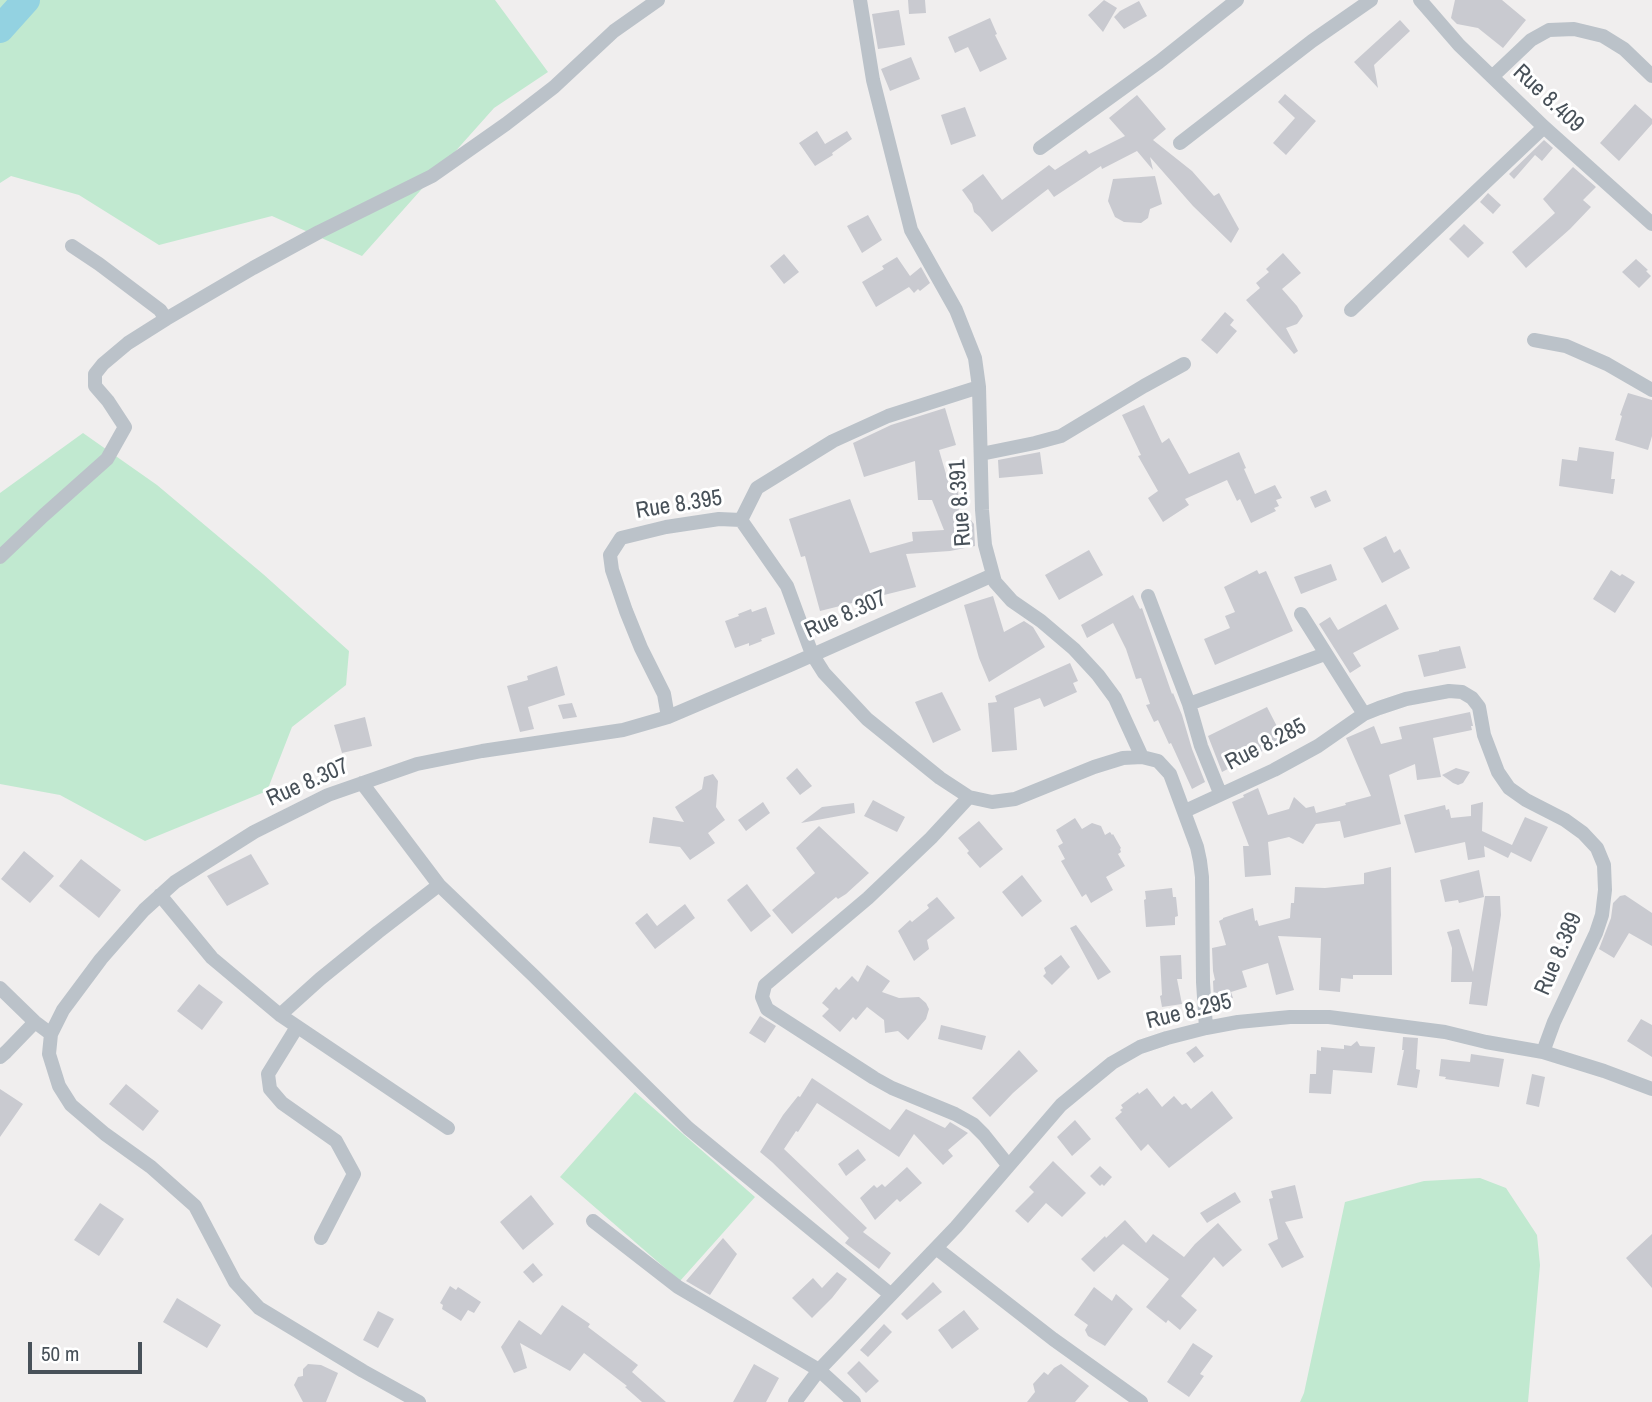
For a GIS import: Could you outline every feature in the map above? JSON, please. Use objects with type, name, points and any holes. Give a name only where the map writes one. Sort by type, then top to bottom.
[{"type":"street","points":[[0,557],[107,459],[125,427],[108,401],[94,386],[95,374],[103,364],[128,343],[166,318],[253,268],[432,176],[554,87],[614,31],[658,0]]},
{"type":"street","name":"Rue 8.391","points":[[860,0],[873,80],[911,230],[937,273],[975,358],[979,387],[985,545],[995,582],[1012,601],[1074,649],[1098,675],[1115,698],[1142,757]]},
{"type":"street","points":[[1040,148],[1159,62],[1237,0]]},
{"type":"street","points":[[1180,143],[1312,41],[1371,0]]},
{"type":"street","name":"Rue 8.409","points":[[1420,0],[1459,45],[1492,77],[1652,224]]},
{"type":"street","points":[[1492,77],[1531,40],[1549,30],[1574,29],[1603,36],[1624,49],[1652,76]]},
{"type":"street","points":[[1352,310],[1544,127]]},
{"type":"street","points":[[72,247],[160,310],[166,318]]},
{"type":"street","points":[[1534,340],[1566,346],[1607,363],[1652,390]]},
{"type":"street","points":[[981,454],[1061,436],[1184,364]]},
{"type":"street","points":[[741,520],[757,488],[833,440],[888,416],[979,387]]},
{"type":"street","name":"Rue 8.395","points":[[668,717],[664,694],[626,611],[612,570],[610,555],[621,538],[666,527],[719,519],[741,520],[787,586],[812,654],[824,673],[867,719],[940,778],[969,797]]},
{"type":"street","name":"Rue 8.307","points":[[51,1034],[63,1010],[101,960],[144,909],[175,882],[254,832],[328,795],[417,764],[482,751],[624,730],[668,717],[993,575]]},
{"type":"street","points":[[1149,596],[1220,793]]},
{"type":"street","points":[[1301,614],[1364,714]]},
{"type":"street","points":[[1189,704],[1325,654]]},
{"type":"street","name":"Rue 8.389","points":[[1364,714],[1406,699],[1449,691],[1462,692],[1472,698],[1479,707],[1484,735],[1493,760],[1509,788],[1583,832],[1597,848],[1604,865],[1602,915],[1543,1052]]},
{"type":"street","name":"Rue 8.285","points":[[1185,811],[1274,770],[1318,746],[1364,714]]},
{"type":"street","points":[[1008,1166],[973,1124],[874,1078],[767,1009],[762,997],[765,985],[867,898],[931,838],[969,797],[992,802],[1015,799],[1094,766],[1123,758],[1142,757],[1158,761],[1170,774],[1185,811],[1201,869],[1206,1028]]},
{"type":"street","points":[[362,783],[439,885],[688,1128],[890,1294]]},
{"type":"street","points":[[279,1015],[439,885]]},
{"type":"street","points":[[160,895],[212,958],[279,1015],[448,1128]]},
{"type":"street","points":[[0,988],[51,1034],[49,1054],[59,1086],[71,1105],[151,1167],[195,1206],[235,1282],[259,1308],[419,1402]]},
{"type":"street","name":"Rue 8.295","points":[[795,1402],[819,1370],[936,1248],[1061,1105],[1112,1063],[1167,1038],[1206,1028],[1264,1019],[1329,1017],[1446,1032],[1543,1052],[1652,1089]]},
{"type":"street","points":[[0,1057],[35,1022]]},
{"type":"street","points":[[297,1027],[268,1074],[270,1089],[282,1103],[336,1141],[354,1174],[321,1238]]},
{"type":"street","points":[[593,1221],[678,1287],[819,1370],[854,1402]]},
{"type":"street","points":[[936,1248],[1053,1339],[1141,1402]]},
{"type":"green space","points":[[0,0],[495,0],[548,72],[494,108],[362,256],[272,216],[159,245],[79,195],[11,176],[0,183]]},
{"type":"green space","points":[[83,433],[157,485],[349,651],[346,685],[292,727],[267,791],[145,841],[60,795],[0,784],[0,493]]},
{"type":"green space","points":[[635,1092],[755,1197],[680,1281],[560,1177]]},
{"type":"green space","points":[[1480,1178],[1506,1188],[1537,1235],[1540,1265],[1528,1402],[1300,1402],[1345,1202],[1424,1181]]},
{"type":"building","points":[[908,0],[925,0],[926,13],[909,14]]},
{"type":"building","points":[[1104,0],[1117,8],[1103,32],[1088,15]]},
{"type":"building","points":[[1455,0],[1502,0],[1526,20],[1503,48],[1478,28],[1457,24],[1451,18]]},
{"type":"building","points":[[1139,1],[1147,16],[1124,29],[1114,17]]},
{"type":"building","points":[[899,10],[905,45],[878,49],[872,14]]},
{"type":"building","points":[[990,18],[1007,59],[980,72],[968,47],[955,53],[948,37]]},
{"type":"building","points":[[1400,20],[1410,31],[1374,65],[1378,88],[1354,62]]},
{"type":"building","points":[[911,57],[920,79],[890,91],[881,69]]},
{"type":"building","points":[[1285,94],[1316,121],[1286,155],[1273,143],[1295,118],[1278,102]]},
{"type":"building","points":[[1137,95],[1166,129],[1153,140],[1192,171],[1214,196],[1219,193],[1239,229],[1231,243],[1193,206],[1150,157],[1153,170],[1137,151],[1102,169],[1101,166],[1054,197],[1048,189],[992,232],[974,212],[962,190],[983,174],[1002,200],[1049,165],[1055,170],[1086,150],[1089,154],[1125,136],[1109,118]]},
{"type":"building","points":[[1635,104],[1652,119],[1652,124],[1619,161],[1600,143]]},
{"type":"building","points":[[965,107],[976,136],[951,145],[941,115]]},
{"type":"building","points":[[817,131],[825,144],[847,131],[852,139],[815,166],[799,143]]},
{"type":"building","points":[[1544,140],[1553,148],[1542,161],[1535,155],[1514,179],[1509,174]]},
{"type":"building","points":[[1573,167],[1596,187],[1583,200],[1591,207],[1526,268],[1512,252],[1555,213],[1543,199]]},
{"type":"building","points":[[1155,176],[1162,204],[1150,209],[1148,218],[1141,223],[1124,222],[1115,217],[1108,201],[1113,179]]},
{"type":"building","points":[[1488,193],[1501,205],[1493,214],[1480,202]]},
{"type":"building","points":[[868,215],[882,240],[862,253],[847,226]]},
{"type":"building","points":[[1464,224],[1484,243],[1468,258],[1449,239]]},
{"type":"building","points":[[1283,253],[1301,273],[1282,289],[1303,316],[1297,324],[1286,328],[1298,351],[1294,354],[1246,300],[1260,288],[1256,283],[1269,272],[1266,269]]},
{"type":"building","points":[[784,254],[799,272],[784,284],[770,266]]},
{"type":"building","points":[[897,257],[910,276],[921,267],[930,283],[914,293],[909,287],[876,307],[862,282],[884,269],[882,266]]},
{"type":"building","points":[[1636,259],[1651,276],[1639,288],[1622,272]]},
{"type":"building","points":[[1225,312],[1234,320],[1230,325],[1237,331],[1217,354],[1201,340]]},
{"type":"building","points":[[1628,393],[1652,400],[1652,436],[1648,450],[1615,440]]},
{"type":"building","points":[[1144,405],[1162,443],[1169,438],[1189,474],[1239,452],[1255,494],[1275,485],[1282,498],[1276,500],[1279,506],[1274,508],[1276,511],[1251,523],[1227,480],[1185,499],[1189,505],[1163,522],[1148,498],[1158,491],[1138,456],[1141,455],[1122,415]]},
{"type":"building","points":[[945,408],[956,445],[939,450],[948,481],[958,487],[959,516],[966,514],[974,524],[975,546],[906,554],[916,587],[820,611],[805,556],[801,557],[789,519],[850,499],[870,553],[913,541],[912,532],[944,530],[932,500],[918,500],[915,461],[864,477],[853,443],[891,425]]},
{"type":"building","points":[[1579,447],[1614,452],[1611,479],[1615,479],[1613,494],[1559,486],[1562,459],[1577,461]]},
{"type":"building","points":[[1040,452],[1043,474],[999,478],[998,460]]},
{"type":"building","points":[[1326,490],[1331,501],[1315,508],[1310,497]]},
{"type":"building","points":[[1386,536],[1394,553],[1400,549],[1410,568],[1382,583],[1363,548]]},
{"type":"building","points":[[1089,550],[1103,575],[1059,600],[1045,575]]},
{"type":"building","points":[[1331,564],[1337,580],[1301,594],[1294,577]]},
{"type":"building","points":[[1257,570],[1259,574],[1266,571],[1293,631],[1215,665],[1204,639],[1230,628],[1225,616],[1235,612],[1224,587]]},
{"type":"building","points":[[1611,570],[1635,582],[1615,613],[1593,599]]},
{"type":"building","points":[[1133,595],[1140,609],[1142,608],[1205,782],[1192,789],[1158,720],[1154,722],[1146,705],[1150,704],[1141,678],[1136,679],[1126,649],[1113,623],[1087,638],[1081,625]]},
{"type":"building","points":[[993,596],[1004,632],[1024,621],[1033,627],[1045,647],[989,682],[964,605]]},
{"type":"building","points":[[1386,604],[1399,629],[1353,653],[1361,666],[1350,673],[1319,624],[1330,617],[1338,630]]},
{"type":"building","points":[[766,607],[775,634],[749,646],[749,643],[735,648],[725,621],[751,609],[752,612]]},
{"type":"building","points":[[1460,646],[1466,668],[1424,677],[1418,655]]},
{"type":"building","points":[[1070,663],[1078,681],[1073,683],[1077,692],[1044,707],[1040,698],[1014,708],[1017,750],[992,752],[988,703],[997,702],[995,696]]},
{"type":"building","points":[[557,666],[565,695],[528,707],[534,729],[520,732],[507,686],[528,680],[527,676]]},
{"type":"building","points":[[942,692],[961,730],[933,743],[915,702]]},
{"type":"building","points":[[572,703],[577,717],[563,719],[558,705]]},
{"type":"building","points":[[1267,707],[1284,740],[1222,772],[1208,736]]},
{"type":"building","points":[[1470,712],[1472,730],[1433,738],[1441,777],[1417,780],[1415,764],[1389,775],[1401,824],[1344,838],[1340,821],[1316,824],[1303,844],[1289,837],[1268,842],[1271,875],[1245,877],[1243,846],[1249,846],[1232,802],[1258,788],[1268,815],[1289,809],[1294,797],[1306,808],[1314,806],[1316,813],[1371,796],[1346,738],[1374,726],[1381,744],[1402,739],[1399,727]]},
{"type":"building","points":[[365,717],[372,746],[342,753],[334,725]]},
{"type":"building","points":[[797,768],[812,786],[800,795],[786,778]]},
{"type":"building","points":[[1456,768],[1470,772],[1463,783],[1458,785],[1442,775]]},
{"type":"building","points":[[713,774],[718,781],[716,807],[725,820],[708,833],[715,843],[690,860],[680,847],[649,843],[653,817],[684,822],[675,807],[702,789],[704,777]]},
{"type":"building","points":[[873,800],[905,817],[897,832],[864,816]]},
{"type":"building","points":[[763,802],[770,813],[746,831],[738,820]]},
{"type":"building","points":[[1483,802],[1482,831],[1512,845],[1525,817],[1548,827],[1531,862],[1511,852],[1508,858],[1484,846],[1485,857],[1468,860],[1465,842],[1415,853],[1404,815],[1445,805],[1451,818],[1471,816],[1471,805]]},
{"type":"building","points":[[854,803],[855,813],[801,823],[822,807]]},
{"type":"building","points":[[1075,818],[1082,829],[1092,823],[1101,826],[1105,835],[1110,832],[1113,834],[1121,848],[1118,854],[1125,866],[1106,877],[1113,890],[1091,903],[1086,894],[1082,897],[1061,861],[1065,859],[1058,846],[1063,843],[1056,830]]},
{"type":"building","points":[[979,821],[1003,849],[980,868],[958,838]]},
{"type":"building","points":[[819,826],[869,873],[846,894],[838,899],[836,897],[792,934],[772,910],[815,873],[796,848]]},
{"type":"building","points":[[24,851],[54,876],[30,903],[1,879]]},
{"type":"building","points":[[251,854],[269,884],[227,906],[207,876]]},
{"type":"building","points":[[81,859],[121,890],[99,918],[59,886]]},
{"type":"building","points":[[1391,867],[1392,975],[1353,975],[1353,979],[1341,978],[1340,992],[1319,990],[1321,938],[1278,936],[1294,990],[1276,995],[1268,963],[1242,971],[1247,987],[1231,992],[1233,998],[1214,1003],[1212,948],[1226,945],[1219,921],[1253,908],[1255,921],[1257,920],[1259,926],[1290,918],[1295,887],[1325,888],[1364,884],[1364,873]]},
{"type":"building","points":[[1479,870],[1484,897],[1459,903],[1458,900],[1445,902],[1440,880]]},
{"type":"building","points":[[1022,875],[1042,901],[1022,917],[1002,892]]},
{"type":"building","points":[[747,884],[771,916],[751,932],[727,900]]},
{"type":"building","points":[[1172,888],[1178,916],[1175,917],[1175,925],[1146,927],[1145,891]]},
{"type":"building","points":[[1625,895],[1652,913],[1652,946],[1629,933],[1614,958],[1599,949],[1611,918],[1613,903]]},
{"type":"building","points":[[1485,896],[1500,896],[1501,915],[1487,1006],[1469,1004],[1472,982],[1451,982],[1452,948],[1447,932],[1459,929],[1473,972]]},
{"type":"building","points":[[937,897],[955,918],[927,940],[929,949],[914,961],[898,931],[929,908],[927,905]]},
{"type":"building","points":[[685,904],[695,918],[655,949],[635,923],[647,913],[657,926]]},
{"type":"building","points":[[1076,925],[1111,972],[1098,980],[1070,928]]},
{"type":"building","points":[[1061,955],[1070,967],[1052,985],[1043,976],[1046,973],[1044,968]]},
{"type":"building","points":[[1181,955],[1182,979],[1177,979],[1182,1004],[1162,1007],[1160,956]]},
{"type":"building","points":[[867,965],[890,981],[882,992],[899,998],[919,997],[926,1003],[929,1009],[926,1019],[908,1040],[898,1031],[885,1033],[884,1020],[867,1007],[856,1020],[853,1017],[840,1032],[822,1016],[829,1009],[822,1003],[836,987],[839,990],[852,976],[858,982]]},
{"type":"building","points":[[199,984],[223,1002],[202,1030],[177,1011]]},
{"type":"building","points":[[760,1016],[776,1026],[765,1043],[749,1033]]},
{"type":"building","points":[[1641,1019],[1652,1025],[1652,1057],[1627,1041]]},
{"type":"building","points":[[941,1025],[986,1036],[982,1050],[938,1039]]},
{"type":"building","points":[[1403,1037],[1418,1038],[1416,1069],[1420,1070],[1417,1088],[1397,1085],[1404,1050]]},
{"type":"building","points":[[1357,1041],[1360,1046],[1375,1047],[1372,1073],[1333,1070],[1331,1094],[1309,1093],[1310,1074],[1316,1074],[1317,1050],[1321,1051],[1321,1047],[1344,1049],[1344,1045],[1351,1046]]},
{"type":"building","points":[[1196,1046],[1204,1056],[1194,1063],[1186,1053]]},
{"type":"building","points":[[1019,1050],[1038,1071],[990,1117],[972,1098]]},
{"type":"building","points":[[1471,1054],[1504,1059],[1499,1087],[1439,1076],[1441,1059],[1470,1062]]},
{"type":"building","points":[[1532,1074],[1545,1077],[1539,1107],[1526,1104]]},
{"type":"building","points":[[812,1078],[890,1130],[906,1109],[945,1128],[950,1122],[968,1133],[948,1150],[953,1156],[943,1165],[914,1134],[899,1157],[817,1103],[784,1149],[867,1228],[863,1232],[891,1253],[879,1269],[845,1243],[849,1238],[760,1152],[783,1115],[798,1096],[800,1097]]},
{"type":"building","points":[[126,1084],[159,1111],[143,1131],[109,1104]]},
{"type":"building","points":[[1147,1088],[1162,1107],[1174,1096],[1182,1105],[1186,1103],[1191,1109],[1212,1091],[1233,1118],[1169,1168],[1148,1144],[1141,1151],[1115,1118],[1122,1112],[1121,1105]]},
{"type":"building","points":[[0,1089],[23,1104],[0,1137]]},
{"type":"building","points":[[1075,1120],[1091,1139],[1072,1156],[1057,1137]]},
{"type":"building","points":[[858,1149],[866,1160],[846,1176],[838,1164]]},
{"type":"building","points":[[1053,1161],[1086,1193],[1062,1217],[1046,1203],[1028,1223],[1015,1211],[1034,1192],[1029,1187]]},
{"type":"building","points":[[1100,1166],[1112,1177],[1104,1186],[1100,1186],[1090,1176]]},
{"type":"building","points":[[907,1167],[922,1183],[900,1202],[897,1199],[875,1220],[860,1198],[874,1185],[877,1188],[882,1184],[885,1187]]},
{"type":"building","points":[[1295,1185],[1303,1218],[1285,1222],[1304,1257],[1282,1268],[1268,1244],[1278,1239],[1269,1199],[1273,1198],[1271,1191]]},
{"type":"building","points":[[1235,1192],[1241,1202],[1207,1223],[1200,1213]]},
{"type":"building","points":[[531,1195],[554,1224],[523,1250],[500,1222]]},
{"type":"building","points":[[100,1203],[124,1219],[99,1256],[74,1240]]},
{"type":"building","points":[[1125,1220],[1146,1243],[1153,1234],[1184,1257],[1218,1223],[1242,1250],[1223,1267],[1214,1257],[1181,1296],[1197,1310],[1180,1330],[1146,1307],[1169,1279],[1123,1244],[1094,1272],[1081,1259]]},
{"type":"building","points":[[1652,1234],[1652,1288],[1626,1258]]},
{"type":"building","points":[[723,1238],[737,1254],[710,1295],[686,1281]]},
{"type":"building","points":[[533,1263],[543,1275],[533,1283],[523,1272]]},
{"type":"building","points":[[837,1272],[847,1279],[812,1318],[792,1298],[813,1278],[822,1288]]},
{"type":"building","points":[[933,1282],[942,1292],[907,1320],[901,1314]]},
{"type":"building","points":[[450,1286],[456,1290],[458,1287],[481,1302],[474,1313],[468,1310],[461,1321],[442,1309],[443,1305],[440,1303]]},
{"type":"building","points":[[1094,1287],[1112,1301],[1116,1294],[1133,1309],[1105,1346],[1088,1336],[1085,1330],[1088,1325],[1074,1315]]},
{"type":"building","points":[[177,1298],[221,1325],[207,1348],[163,1322]]},
{"type":"building","points":[[562,1305],[590,1324],[588,1327],[638,1365],[632,1372],[666,1402],[642,1402],[625,1387],[627,1386],[584,1353],[570,1371],[520,1343],[527,1368],[514,1373],[501,1347],[519,1320],[541,1335]]},
{"type":"building","points":[[964,1310],[979,1329],[952,1349],[938,1330]]},
{"type":"building","points":[[378,1311],[394,1319],[378,1348],[363,1340]]},
{"type":"building","points":[[884,1324],[892,1332],[868,1357],[860,1350]]},
{"type":"building","points":[[1193,1343],[1213,1356],[1200,1374],[1204,1376],[1189,1397],[1167,1382]]},
{"type":"building","points":[[859,1361],[879,1381],[866,1393],[847,1373]]},
{"type":"building","points":[[308,1364],[321,1365],[338,1373],[326,1402],[303,1402],[294,1385],[298,1377],[303,1376],[303,1369]]},
{"type":"building","points":[[754,1364],[779,1378],[766,1402],[733,1402]]},
{"type":"building","points":[[1061,1364],[1089,1386],[1075,1402],[1027,1402],[1035,1392],[1033,1384],[1044,1372],[1048,1375]]},
{"type":"waterway","points":[[0,29],[26,0]]}]
